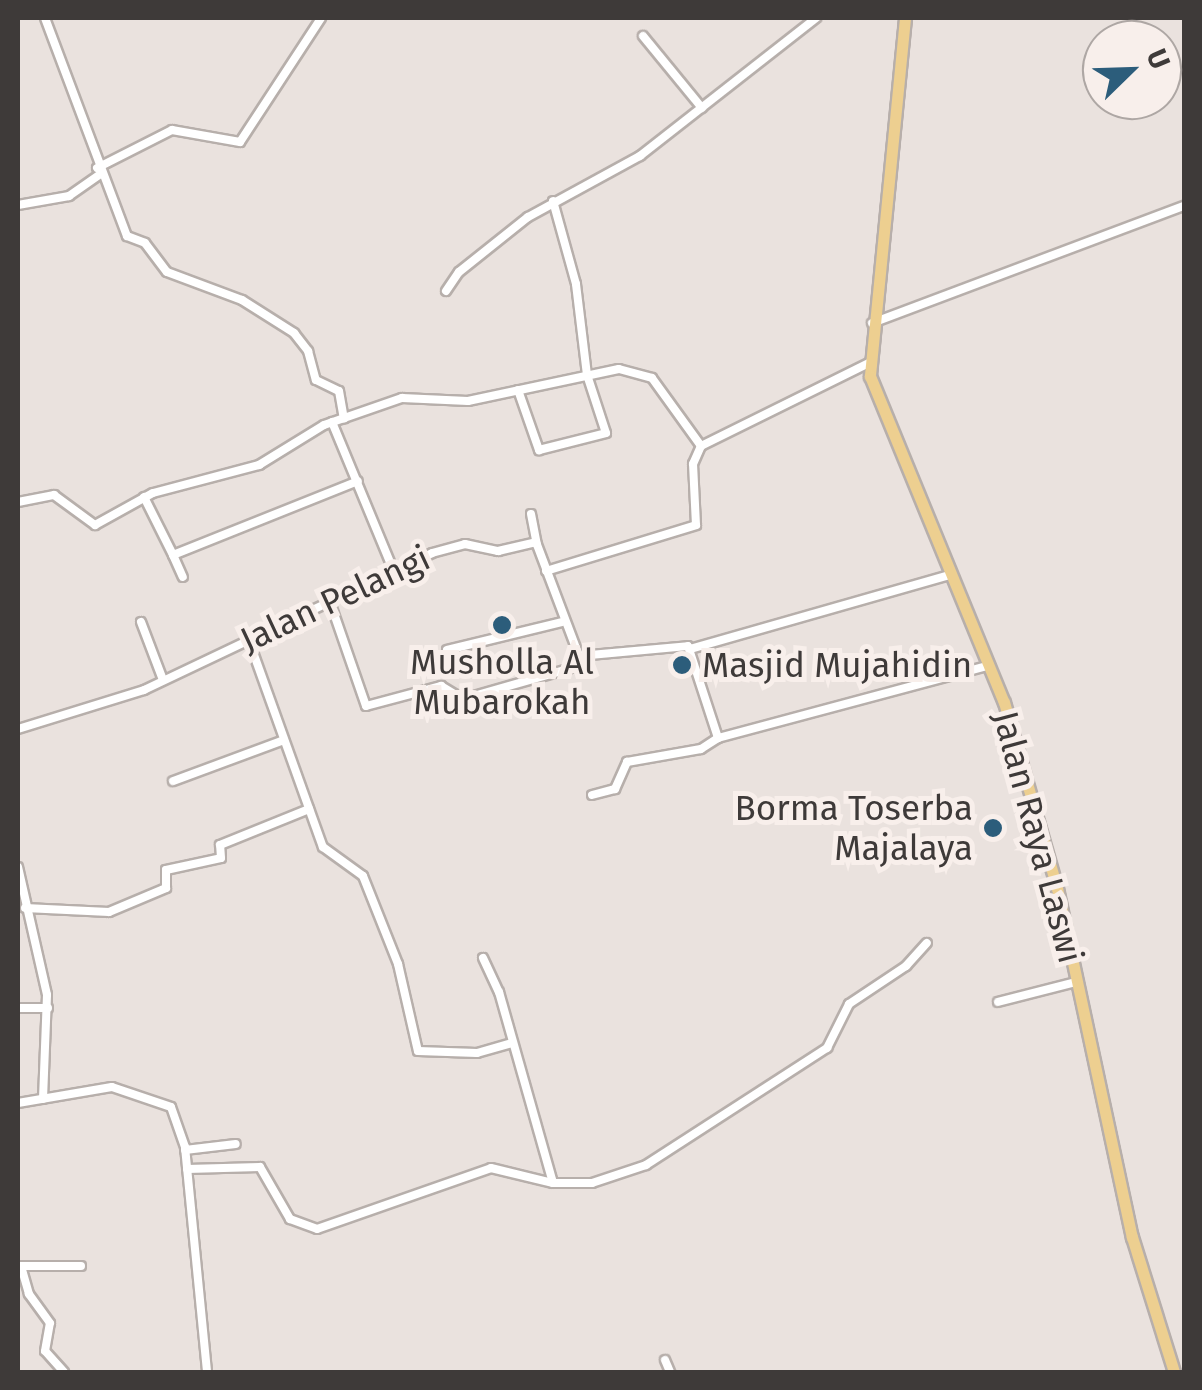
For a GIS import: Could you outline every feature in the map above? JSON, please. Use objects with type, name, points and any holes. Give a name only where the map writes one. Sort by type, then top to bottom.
[{"type":"main road","name":"Jalan Raya Laswi","points":[[906,18],[869,363],[883,413],[988,666],[1046,842],[1132,1237],[1174,1372]]},
{"type":"street","points":[[45,18],[98,171],[127,236],[146,243],[163,269],[242,300],[294,333],[308,351],[316,380],[339,390],[344,419]]},
{"type":"street","points":[[18,205],[69,196],[98,171],[172,130],[240,142],[321,18]]},
{"type":"street","points":[[446,291],[458,272],[553,200],[616,171],[816,18]]},
{"type":"street","points":[[643,36],[702,108]]},
{"type":"street","points":[[518,390],[542,450],[606,433],[587,375],[573,270],[553,200]]},
{"type":"street","points":[[872,323],[1184,206]]},
{"type":"street","points":[[546,571],[699,523],[693,469],[702,446],[869,363]]},
{"type":"street","points":[[18,502],[54,495],[96,525],[144,497],[270,460],[332,422],[409,397],[468,401],[619,369],[652,378],[702,446]]},
{"type":"street","points":[[332,422],[395,574]]},
{"type":"street","points":[[173,555],[358,480]]},
{"type":"street","points":[[144,497],[183,577]]},
{"type":"street","points":[[531,514],[537,544],[575,653],[590,656],[684,644],[690,649],[718,738]]},
{"type":"street","name":"Jalan Pelangi","points":[[18,729],[163,680],[450,546],[498,551],[537,544]]},
{"type":"street","points":[[690,649],[950,575]]},
{"type":"street","points":[[330,602],[366,706],[441,686],[464,699],[568,669],[590,656]]},
{"type":"street","points":[[141,622],[163,680]]},
{"type":"street","points":[[447,650],[562,622]]},
{"type":"street","points":[[248,638],[308,810],[328,855],[360,869],[398,964],[420,1054],[477,1053],[512,1043]]},
{"type":"street","points":[[592,795],[614,789],[627,762],[701,750],[718,738],[988,666]]},
{"type":"street","points":[[173,781],[284,740]]},
{"type":"street","points":[[25,908],[110,912],[166,888],[165,870],[221,858],[220,845],[308,810]]},
{"type":"street","points":[[18,867],[48,1008],[43,1099]]},
{"type":"street","points":[[187,1169],[260,1167],[290,1219],[317,1229],[491,1168],[553,1183],[592,1183],[670,1150],[827,1048],[849,1004],[913,961],[927,944]]},
{"type":"street","points":[[483,958],[553,1183]]},
{"type":"street","points":[[998,1002],[1076,982]]},
{"type":"street","points":[[18,1008],[48,1008]]},
{"type":"street","points":[[18,1103],[112,1087],[170,1106],[186,1150],[207,1372]]},
{"type":"street","points":[[186,1150],[236,1144]]},
{"type":"street","points":[[64,1372],[46,1353],[50,1323],[29,1294],[22,1266],[81,1266]]},
{"type":"street","points":[[665,1360],[670,1372]]},
{"type":"place","name":"Musholla Al Mubarokah","points":[[502,625]]},
{"type":"place","name":"Masjid Mujahidin","points":[[682,665]]},
{"type":"place","name":"Borma Toserba Majalaya","points":[[993,828]]}]
